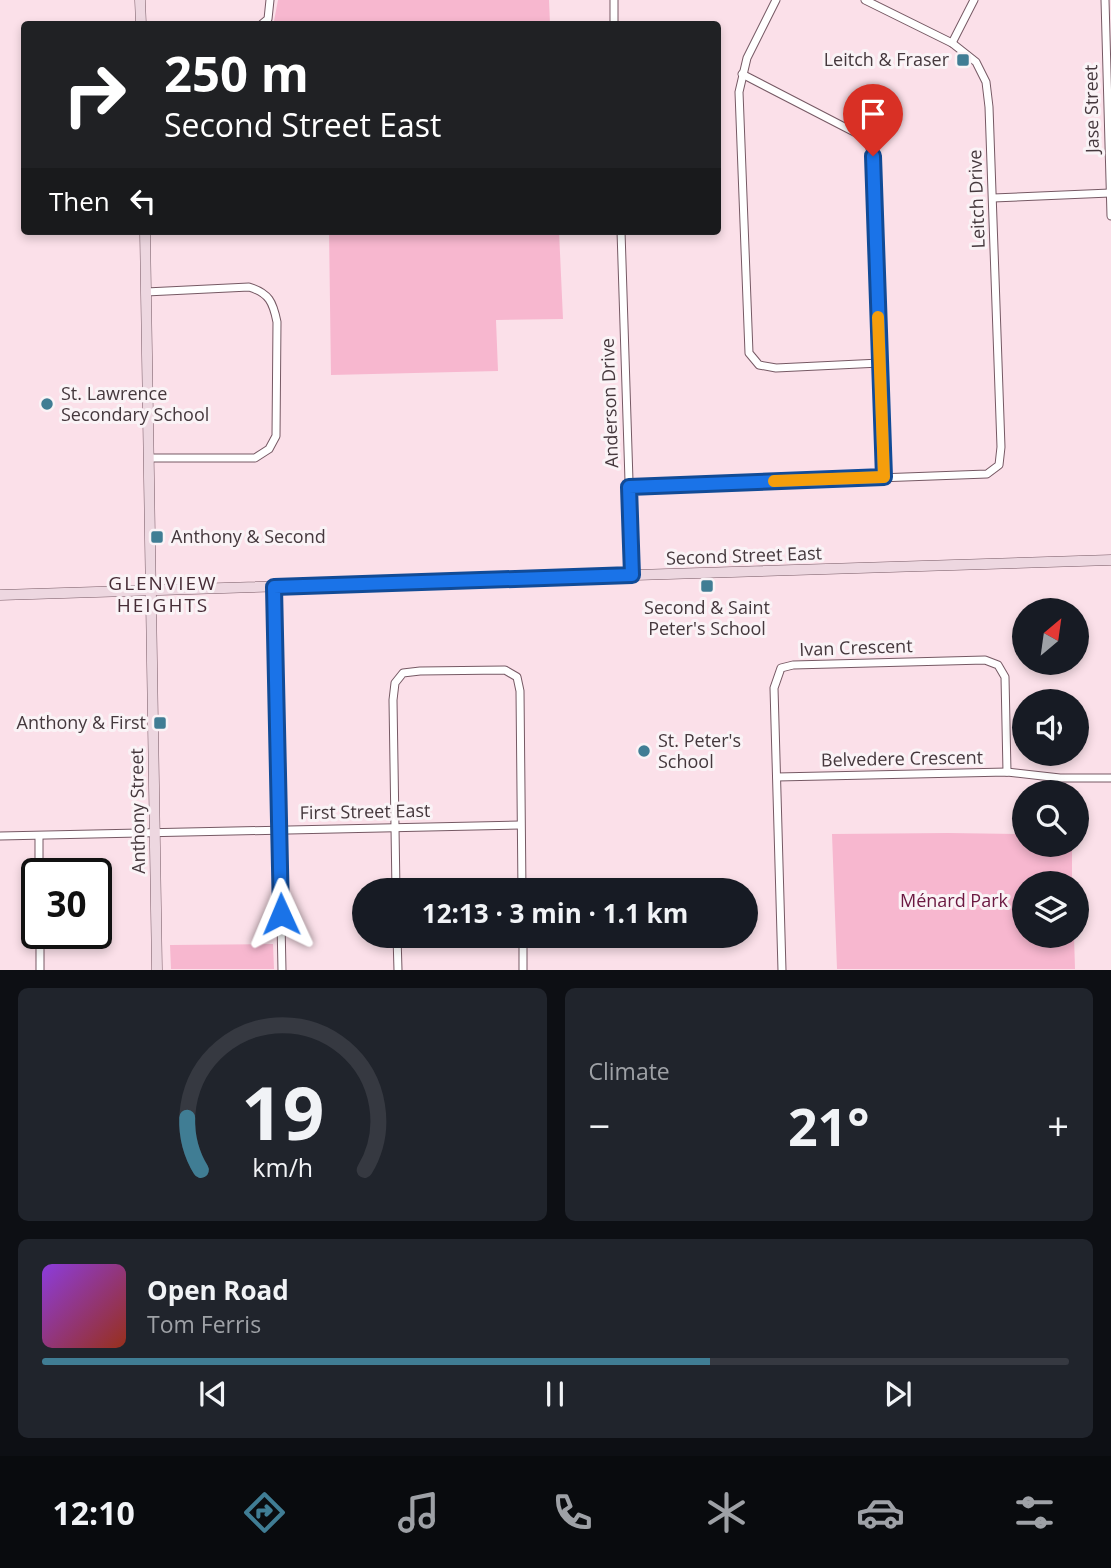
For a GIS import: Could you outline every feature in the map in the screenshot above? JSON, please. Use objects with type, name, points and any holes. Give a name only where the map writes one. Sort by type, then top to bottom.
[{"type":"main road","points":[[140,0],[141,21]]},
{"type":"main road","name":"Anthony Street","points":[[145,235],[157,970]]},
{"type":"main road","name":"Second Street East","points":[[0,595],[1111,560]]},
{"type":"street","points":[[266,21],[270,0]]},
{"type":"street","points":[[614,0],[614,21]]},
{"type":"street","points":[[776,0],[747,58],[739,92],[749,353],[759,365],[776,368],[880,363]]},
{"type":"street","name":"Leitch Drive","points":[[865,0],[952,43],[976,62],[986,82],[993,198],[1001,447],[999,465],[987,474],[884,477]]},
{"type":"street","points":[[952,43],[974,0]]},
{"type":"street","name":"Jase Street","points":[[1105,0],[1111,216]]},
{"type":"street","points":[[629,487],[884,477],[873,156],[868,143],[858,134],[742,74]]},
{"type":"street","points":[[993,198],[1110,194]]},
{"type":"street","name":"Anderson Drive","points":[[621,235],[632,575]]},
{"type":"street","points":[[146,292],[249,287],[264,292],[274,304],[277,322],[276,436],[269,449],[255,458],[150,458]]},
{"type":"street","points":[[274,587],[282,970]]},
{"type":"street","name":"Ivan Crescent","points":[[782,970],[774,688],[781,668],[793,665],[985,660],[998,665],[1005,677],[1007,772]]},
{"type":"street","points":[[397,878],[393,700],[395,683],[403,673],[505,670],[517,677],[520,691],[522,878]]},
{"type":"street","name":"Belvedere Crescent","points":[[777,777],[1007,772],[1060,778],[1111,778]]},
{"type":"street","name":"First Street East","points":[[0,836],[520,825]]},
{"type":"street","points":[[38,835],[39,858]]},
{"type":"street","points":[[397,948],[398,970]]},
{"type":"street","points":[[523,948],[523,970]]},
{"type":"street","points":[[40,949],[40,970]]},
{"type":"green space","points":[[278,0],[549,0],[550,21],[274,21]]},
{"type":"green space","points":[[329,235],[559,235],[563,319],[496,320],[498,371],[331,375]]},
{"type":"green space","name":"Ménard Park","points":[[832,834],[1012,834],[1012,857],[1072,857],[1072,871],[1012,871],[1012,948],[1074,948],[1075,969],[837,969]]},
{"type":"green space","points":[[273,944],[274,969],[171,969],[170,945]]},
{"type":"slow traffic","points":[[774,481],[884,477],[878,317]]},
{"type":"place","name":"Leitch & Fraser","points":[[963,60]]},
{"type":"place","name":"St. Lawrence Secondary School","points":[[47,404]]},
{"type":"place","name":"Anthony & Second","points":[[157,537]]},
{"type":"place","name":"Second & Saint Peter's School","points":[[707,586]]},
{"type":"place","name":"Anthony & First","points":[[160,723]]},
{"type":"place","name":"St. Peter's School","points":[[644,751]]},
{"type":"district","name":"GLENVIEW HEIGHTS","points":[[163,594]]},
{"type":"route","points":[[281,914],[274,587],[632,575],[629,487],[884,477],[873,156]]}]
